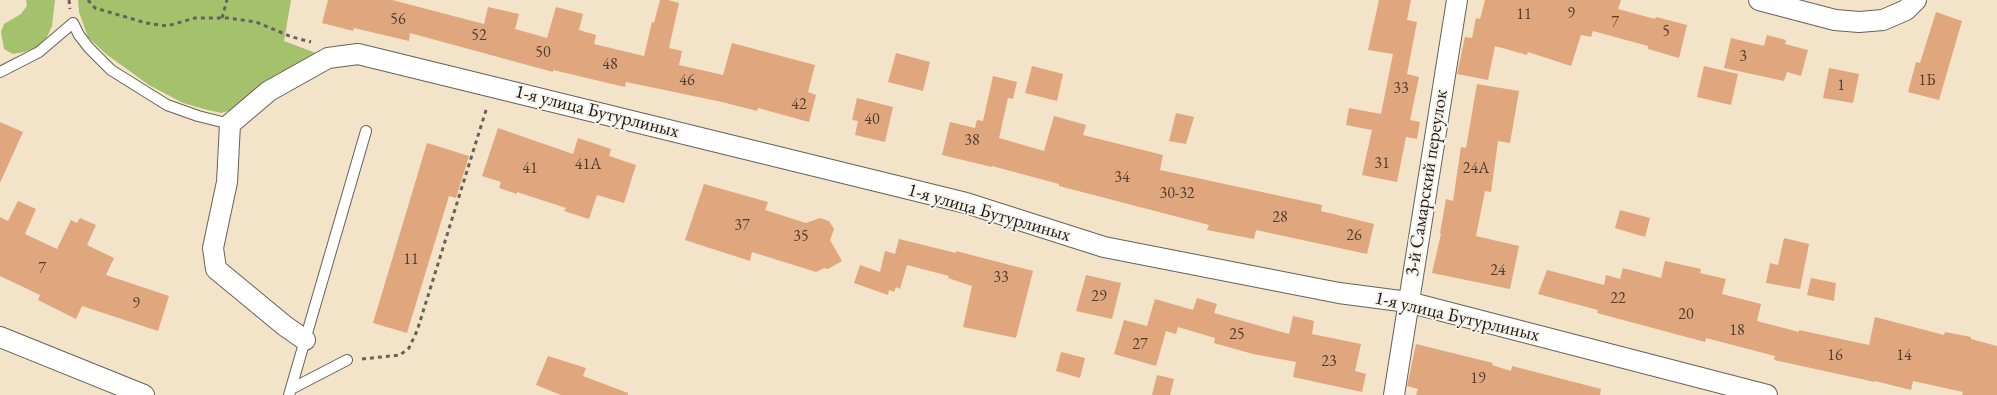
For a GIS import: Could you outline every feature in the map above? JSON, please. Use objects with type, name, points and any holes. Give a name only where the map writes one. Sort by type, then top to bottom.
[{"type":"street","name":"3-й Самарский переулок","points":[[1394,395],[1457,0]]},
{"type":"street","points":[[1759,0],[1835,20],[1859,22],[1883,20],[1906,10],[1916,0]]},
{"type":"street","name":"1-я улица Бутурлиных","points":[[230,124],[269,91],[328,58],[358,54],[966,204],[1104,247],[1339,293],[1408,302],[1767,395]]},
{"type":"street","points":[[230,124],[228,182],[213,248],[216,268],[285,326],[305,340]]},
{"type":"street","points":[[0,337],[144,395]]},
{"type":"lane","points":[[0,72],[39,52],[73,23],[89,48],[111,70],[167,104],[198,116],[230,124]]},
{"type":"lane","points":[[290,392],[366,131]]},
{"type":"lane","points":[[290,392],[347,360]]},
{"type":"path","points":[[88,0],[95,8],[146,23],[167,26],[195,18],[222,18],[256,22],[292,37],[320,44]]},
{"type":"path","points":[[222,18],[227,0]]},
{"type":"path","points":[[347,360],[400,355],[409,348],[417,331],[493,87]]},
{"type":"green space","points":[[26,0],[55,0],[52,26],[47,37],[36,48],[13,54],[4,49],[1,32],[4,24],[21,14],[27,6]]},
{"type":"green space","points":[[78,0],[291,0],[284,41],[316,53],[232,110],[221,113],[183,103],[149,85],[106,54],[88,37],[79,12]]},
{"type":"building","points":[[328,0],[392,0],[484,24],[488,7],[519,14],[515,29],[547,38],[556,7],[583,14],[579,30],[596,35],[594,44],[644,56],[652,22],[654,23],[660,0],[668,0],[679,3],[669,48],[682,51],[679,65],[723,75],[732,43],[815,65],[808,92],[816,95],[809,122],[758,108],[757,111],[626,82],[625,87],[553,70],[553,72],[410,33],[409,41],[354,28],[353,31],[322,23]]},
{"type":"building","points":[[1379,0],[1411,0],[1407,20],[1417,22],[1407,74],[1419,77],[1410,120],[1420,122],[1417,139],[1406,137],[1397,182],[1362,175],[1372,130],[1346,125],[1349,108],[1381,114],[1393,54],[1368,50]]},
{"type":"building","points":[[1485,0],[1621,0],[1618,9],[1687,25],[1679,58],[1648,49],[1648,46],[1593,31],[1591,37],[1581,35],[1571,66],[1528,52],[1527,55],[1495,46],[1488,80],[1457,74],[1465,37],[1472,38],[1476,18],[1480,19]]},
{"type":"building","points":[[1936,12],[1962,21],[1939,100],[1908,92],[1916,62],[1920,63]]},
{"type":"building","points":[[1767,35],[1786,40],[1785,44],[1808,50],[1801,76],[1787,72],[1784,81],[1724,68],[1731,38],[1764,46]]},
{"type":"building","points":[[896,53],[930,62],[923,91],[888,82]]},
{"type":"building","points":[[1032,66],[1063,74],[1057,101],[1025,93]]},
{"type":"building","points":[[1704,66],[1738,74],[1731,105],[1697,97]]},
{"type":"building","points":[[1829,68],[1859,74],[1853,103],[1823,98]]},
{"type":"building","points":[[993,76],[1017,82],[1013,99],[1008,98],[999,138],[1044,151],[1054,116],[1086,125],[1083,135],[1163,155],[1160,170],[1322,205],[1321,211],[1374,224],[1367,254],[1256,230],[1254,239],[1207,230],[1209,225],[1059,186],[1059,184],[992,166],[942,155],[950,122],[975,128],[977,120],[983,121]]},
{"type":"building","points":[[1477,84],[1519,91],[1510,143],[1498,141],[1491,192],[1485,191],[1476,236],[1519,246],[1510,289],[1432,273],[1441,234],[1446,199],[1453,201],[1461,147],[1466,148]]},
{"type":"building","points":[[857,98],[893,107],[885,142],[855,135],[858,121],[852,120]]},
{"type":"building","points":[[1176,113],[1194,117],[1186,144],[1169,141]]},
{"type":"building","points":[[0,122],[23,132],[0,183]]},
{"type":"building","points":[[498,128],[573,154],[578,138],[611,149],[609,156],[636,165],[624,203],[597,195],[589,219],[564,211],[566,208],[499,188],[501,182],[482,176]]},
{"type":"building","points":[[427,143],[469,156],[456,198],[449,196],[407,333],[373,323]]},
{"type":"building","points":[[704,184],[768,202],[765,210],[806,223],[820,218],[829,221],[834,229],[830,240],[842,261],[828,269],[824,268],[816,272],[752,252],[750,261],[685,240]]},
{"type":"building","points":[[18,201],[36,209],[25,234],[57,249],[71,220],[77,223],[80,218],[96,225],[87,245],[114,258],[106,275],[169,296],[158,331],[82,306],[76,319],[38,300],[40,295],[0,276],[0,217],[8,221]]},
{"type":"building","points":[[1620,210],[1650,218],[1645,237],[1615,228]]},
{"type":"building","points":[[1784,238],[1809,244],[1800,289],[1766,283],[1770,263],[1778,265]]},
{"type":"building","points":[[899,239],[956,253],[956,251],[1033,271],[1016,338],[963,327],[972,286],[948,278],[949,276],[907,265],[900,289],[896,287],[894,292],[889,290],[888,295],[854,283],[860,265],[880,272],[885,251],[895,254]]},
{"type":"building","points":[[1665,261],[1701,269],[1700,273],[1726,279],[1722,294],[1761,304],[1757,321],[1799,332],[1799,330],[1869,345],[1875,317],[1944,335],[1945,332],[1971,337],[1971,339],[1997,346],[1997,395],[1962,395],[1963,392],[1913,381],[1911,390],[1774,360],[1775,356],[1706,338],[1705,342],[1597,313],[1598,310],[1538,294],[1547,270],[1604,285],[1606,275],[1620,279],[1623,268],[1661,278]]},
{"type":"building","points":[[1086,275],[1121,283],[1112,319],[1076,311]]},
{"type":"building","points":[[1811,278],[1836,283],[1834,301],[1807,295]]},
{"type":"building","points":[[1197,298],[1217,304],[1214,313],[1289,334],[1293,316],[1314,321],[1312,334],[1361,344],[1355,371],[1366,374],[1362,392],[1293,377],[1296,362],[1253,354],[1214,343],[1215,338],[1178,327],[1176,334],[1166,331],[1156,366],[1114,354],[1124,320],[1147,326],[1155,299],[1193,310]]},
{"type":"building","points":[[1416,344],[1493,363],[1492,365],[1511,371],[1512,366],[1601,389],[1600,395],[1416,395],[1418,389],[1407,386]]},
{"type":"building","points":[[1061,352],[1085,358],[1080,378],[1056,371]]},
{"type":"building","points":[[548,356],[586,368],[583,376],[628,393],[628,395],[561,395],[536,385]]},
{"type":"building","points":[[1157,375],[1174,379],[1170,395],[1152,395]]}]
